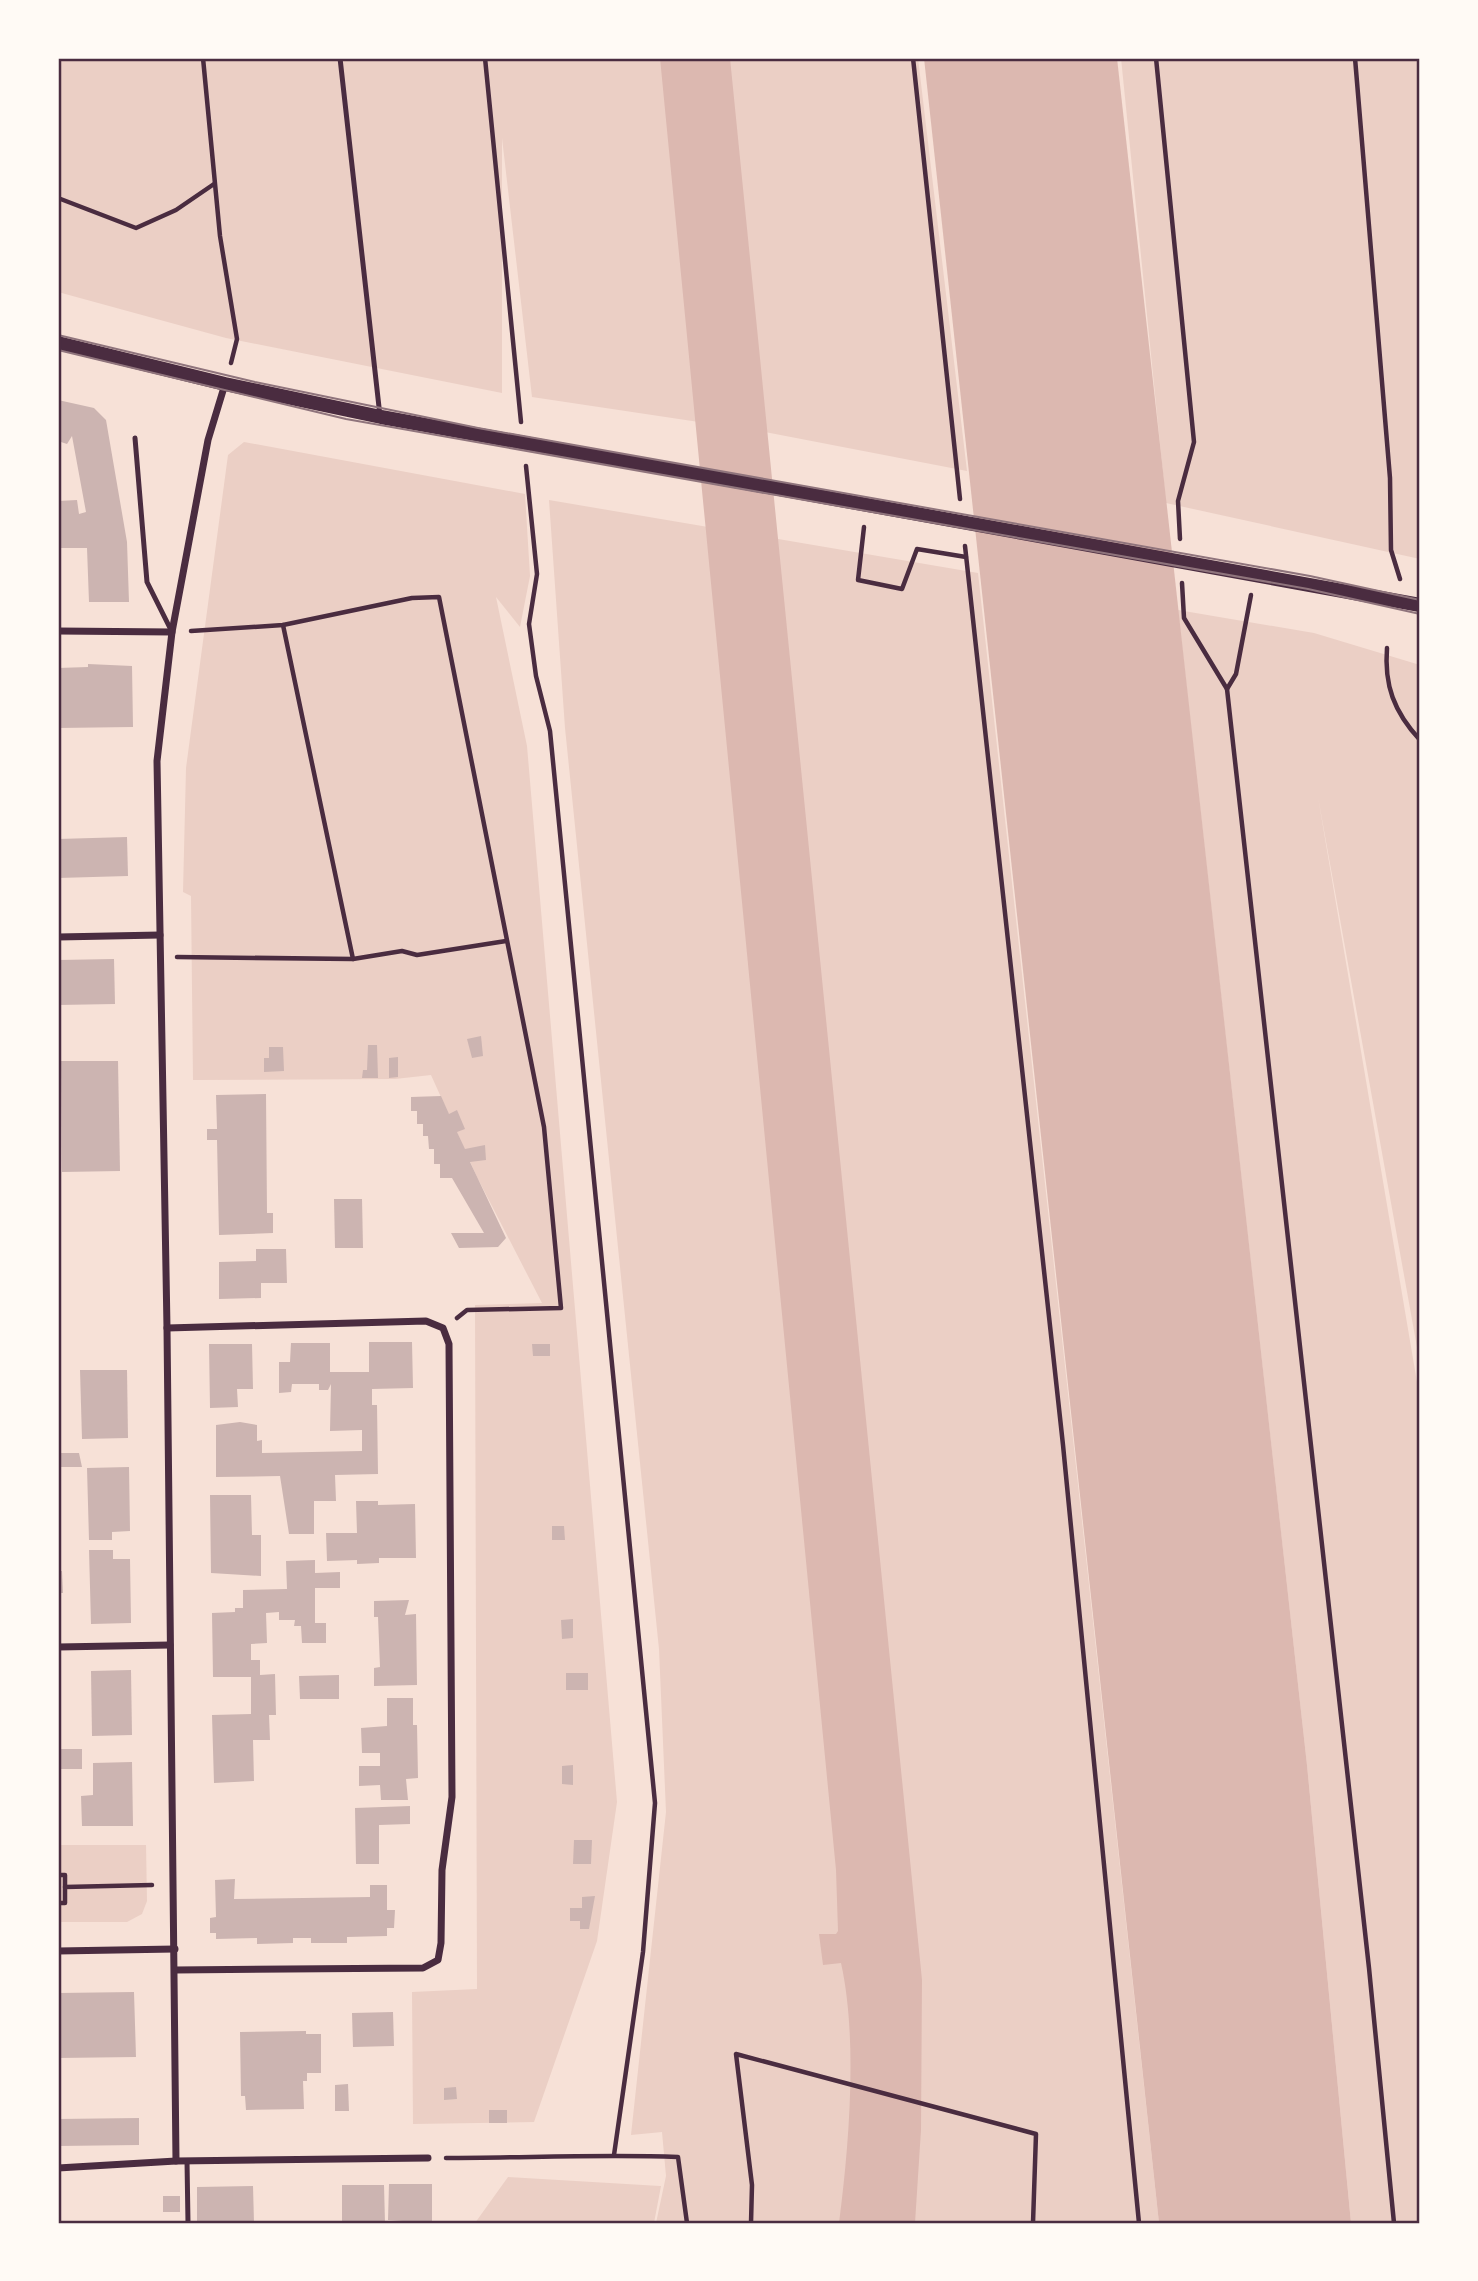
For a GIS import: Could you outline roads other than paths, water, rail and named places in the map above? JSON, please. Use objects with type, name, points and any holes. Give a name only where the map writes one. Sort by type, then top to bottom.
[{"type":"main road","points":[[58,342],[225,384],[381,417],[1255,573],[1416,606]]},
{"type":"street","points":[[176,2161],[167,1328],[157,761],[172,632],[208,440],[225,384]]},
{"type":"street","points":[[58,631],[172,632]]},
{"type":"street","points":[[58,937],[160,935]]},
{"type":"street","points":[[167,1328],[426,1321],[443,1328],[449,1344],[452,1797],[442,1870],[442,1943],[438,1960],[423,1968],[175,1970]]},
{"type":"street","points":[[58,1647],[170,1645]]},
{"type":"street","points":[[58,1951],[175,1949]]},
{"type":"street","points":[[58,2168],[176,2161],[428,2158]]},
{"type":"lane","points":[[340,58],[381,417]]},
{"type":"lane","points":[[135,438],[147,583],[172,632]]},
{"type":"lane","points":[[187,2161],[188,2223]]},
{"type":"tram line","points":[[58,335],[255,382],[478,428],[1310,576],[1420,600]]},
{"type":"tram line","points":[[58,350],[346,419],[1308,589],[1420,614]]}]
